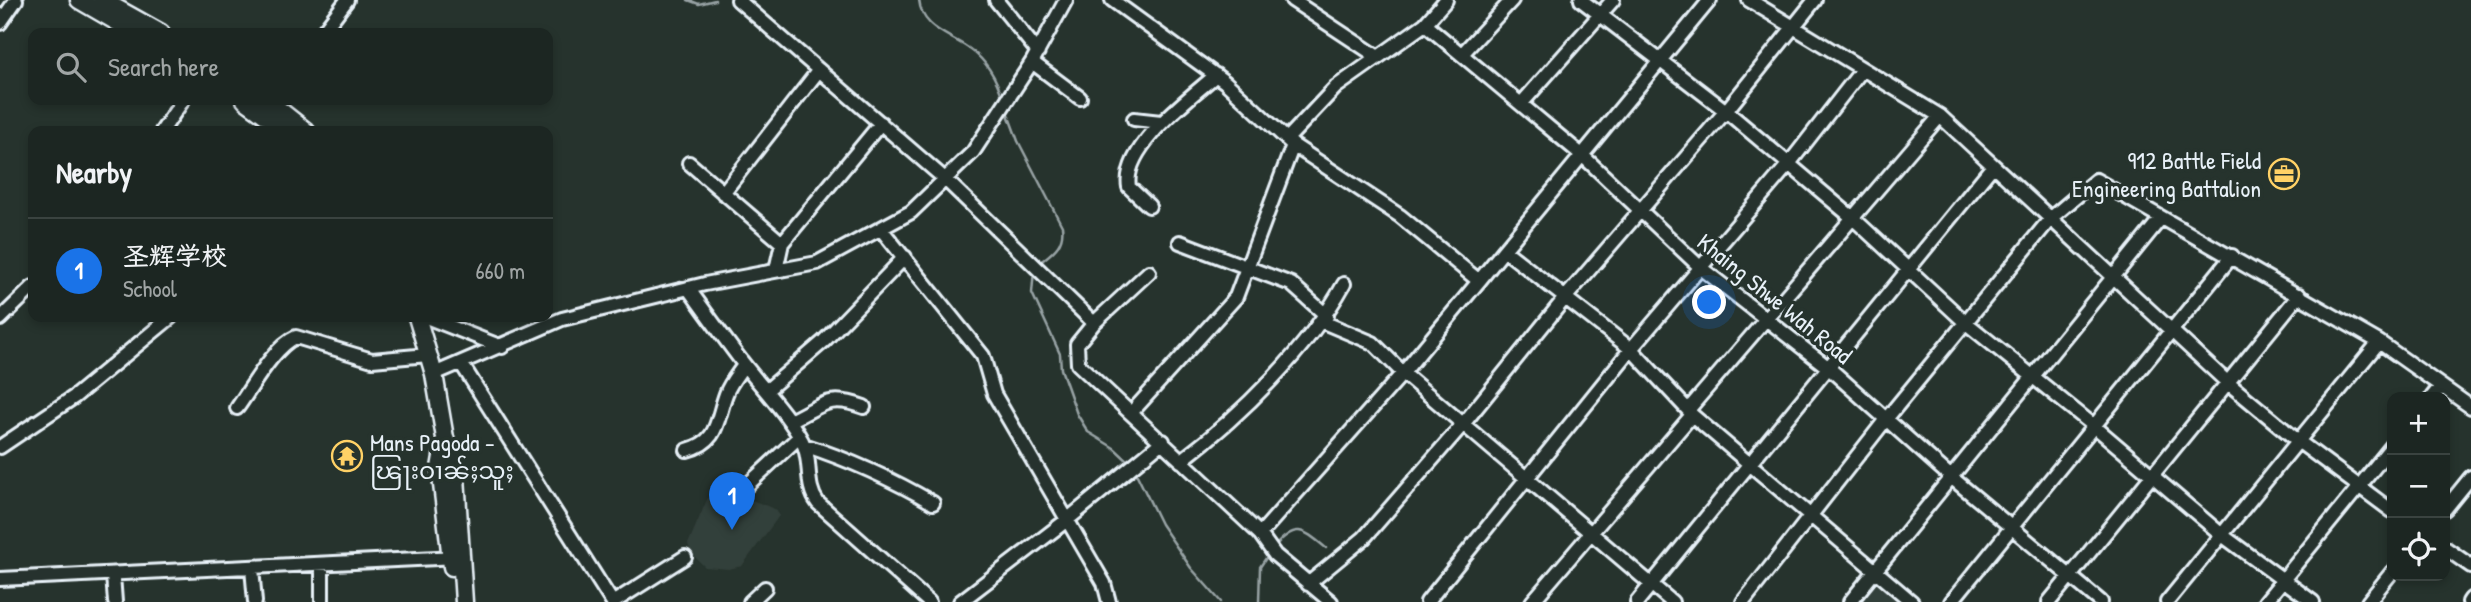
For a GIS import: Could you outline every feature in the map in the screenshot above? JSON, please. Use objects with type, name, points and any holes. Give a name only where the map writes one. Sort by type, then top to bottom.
[{"type":"main road","points":[[79,0],[127,28]]},
{"type":"main road","points":[[103,0],[153,28]]},
{"type":"main road","points":[[253,105],[280,126]]},
{"type":"main road","points":[[276,105],[300,126]]},
{"type":"main road","points":[[418,322],[434,374],[445,438],[455,461],[454,602]]},
{"type":"main road","points":[[456,558],[464,602]]},
{"type":"street","points":[[0,23],[16,0]]},
{"type":"street","points":[[327,28],[347,0]]},
{"type":"street","points":[[738,0],[946,180],[1094,323]]},
{"type":"street","points":[[996,0],[1035,57],[1080,98]]},
{"type":"street","points":[[434,374],[562,319],[688,288],[817,263],[911,212],[973,152],[1035,57],[1066,0]]},
{"type":"street","points":[[1112,0],[1216,75],[1290,142],[1400,216],[1479,281]]},
{"type":"street","points":[[1292,0],[1378,57]]},
{"type":"street","points":[[1131,413],[1236,297],[1290,142],[1335,86],[1425,24],[1446,0]]},
{"type":"street","points":[[1462,54],[1512,0]]},
{"type":"street","points":[[1581,0],[1726,111],[1854,219],[1965,322],[2094,426],[2222,535],[2312,602]]},
{"type":"street","points":[[1521,104],[1613,0]]},
{"type":"street","points":[[1267,545],[1403,373],[1710,0]]},
{"type":"street","points":[[1749,0],[1940,116],[2228,383],[2298,441],[2387,507]]},
{"type":"street","points":[[1308,584],[1364,538],[1464,423],[1564,298],[1726,111],[1815,0]]},
{"type":"street","name":"Khaing Shwe Wah Road","points":[[1425,24],[1583,156],[1701,268],[1830,369],[1951,477],[2101,602]]},
{"type":"street","points":[[723,193],[819,70]]},
{"type":"street","points":[[1427,602],[1631,349],[1788,165],[1862,70]]},
{"type":"street","points":[[1149,206],[1129,187],[1135,160],[1161,121],[1216,75]]},
{"type":"street","points":[[165,126],[180,105]]},
{"type":"street","points":[[1532,602],[1765,319],[1854,219],[1940,116]]},
{"type":"street","points":[[1134,119],[1161,121]]},
{"type":"street","points":[[776,270],[782,243],[881,122]]},
{"type":"street","points":[[690,163],[782,243]]},
{"type":"street","points":[[1637,602],[1910,271],[1992,167]]},
{"type":"street","points":[[1743,602],[1887,418],[2051,218],[2096,180],[2379,342],[2471,407]]},
{"type":"street","points":[[1850,602],[2161,218]]},
{"type":"street","points":[[881,229],[983,356],[994,394],[1104,583],[1109,602]]},
{"type":"street","points":[[1180,242],[1249,265],[1291,284],[1325,319],[1373,342],[1403,373],[1464,423],[1527,481],[1591,530],[1672,602]]},
{"type":"street","points":[[1504,250],[1631,349],[1690,412],[1912,602]]},
{"type":"street","points":[[1951,602],[2232,256]]},
{"type":"street","points":[[766,391],[832,333],[905,257]]},
{"type":"street","points":[[1149,272],[1094,323],[1077,344],[1079,364],[1163,441],[1308,584],[1331,602]]},
{"type":"street","points":[[1181,461],[1216,434],[1325,319],[1344,284]]},
{"type":"street","points":[[688,288],[744,365],[790,421],[802,441],[810,466],[810,487],[818,503],[929,602]]},
{"type":"street","points":[[0,319],[28,292]]},
{"type":"street","points":[[2049,602],[2299,295]]},
{"type":"street","points":[[1,445],[74,397],[165,322]]},
{"type":"street","points":[[439,322],[502,347]]},
{"type":"street","points":[[237,408],[277,353],[288,340],[296,337],[372,360],[428,355]]},
{"type":"street","points":[[2167,602],[2379,342]]},
{"type":"street","points":[[461,363],[613,602],[685,557]]},
{"type":"street","points":[[687,450],[702,446],[713,434],[729,387],[744,365]]},
{"type":"street","points":[[2436,392],[2441,386]]},
{"type":"street","points":[[790,421],[832,399],[841,399],[864,407]]},
{"type":"street","points":[[728,503],[802,441]]},
{"type":"street","points":[[802,441],[895,481],[933,503]]},
{"type":"street","points":[[960,602],[1067,520],[1163,441]]},
{"type":"street","points":[[2265,602],[2387,452]]},
{"type":"street","points":[[2450,503],[2471,477]]},
{"type":"street","points":[[2450,551],[2471,566]]},
{"type":"street","points":[[0,579],[456,558]]},
{"type":"street","points":[[322,565],[322,602]]},
{"type":"street","points":[[252,568],[255,602]]},
{"type":"street","points":[[113,575],[115,602]]},
{"type":"street","points":[[2368,602],[2387,578]]},
{"type":"street","points":[[750,602],[765,588]]},
{"type":"shaded area","points":[[732,492],[777,510],[779,516],[742,566],[729,569],[705,567],[691,553],[688,544],[709,495]]},
{"type":"shaded area","points":[[1878,579],[1905,602],[1860,602]]},
{"type":"waterway","points":[[688,0],[699,4],[715,0]]},
{"type":"waterway","points":[[919,0],[921,10],[931,25],[982,60],[995,78],[1003,99]]},
{"type":"waterway","points":[[1006,109],[1018,141],[1062,226],[1059,244],[1038,264]]},
{"type":"waterway","points":[[1034,270],[1032,293],[1060,354],[1061,369],[1077,414],[1088,432],[1114,448],[1130,463]]},
{"type":"waterway","points":[[1134,469],[1161,524],[1191,568],[1221,602]]},
{"type":"waterway","points":[[1274,547],[1288,534],[1300,531],[1326,548]]},
{"type":"waterway","points":[[1259,602],[1260,567],[1268,555]]},
{"type":"place","name":"912 Battle Field Engineering Battalion","points":[[2284,174]]},
{"type":"place","name":"Mans Pagoda - ၽြႃးဝၢၼ်ႈသူႈ","points":[[347,456]]},
{"type":"place","name":"圣辉学校","points":[[732,530]]}]
